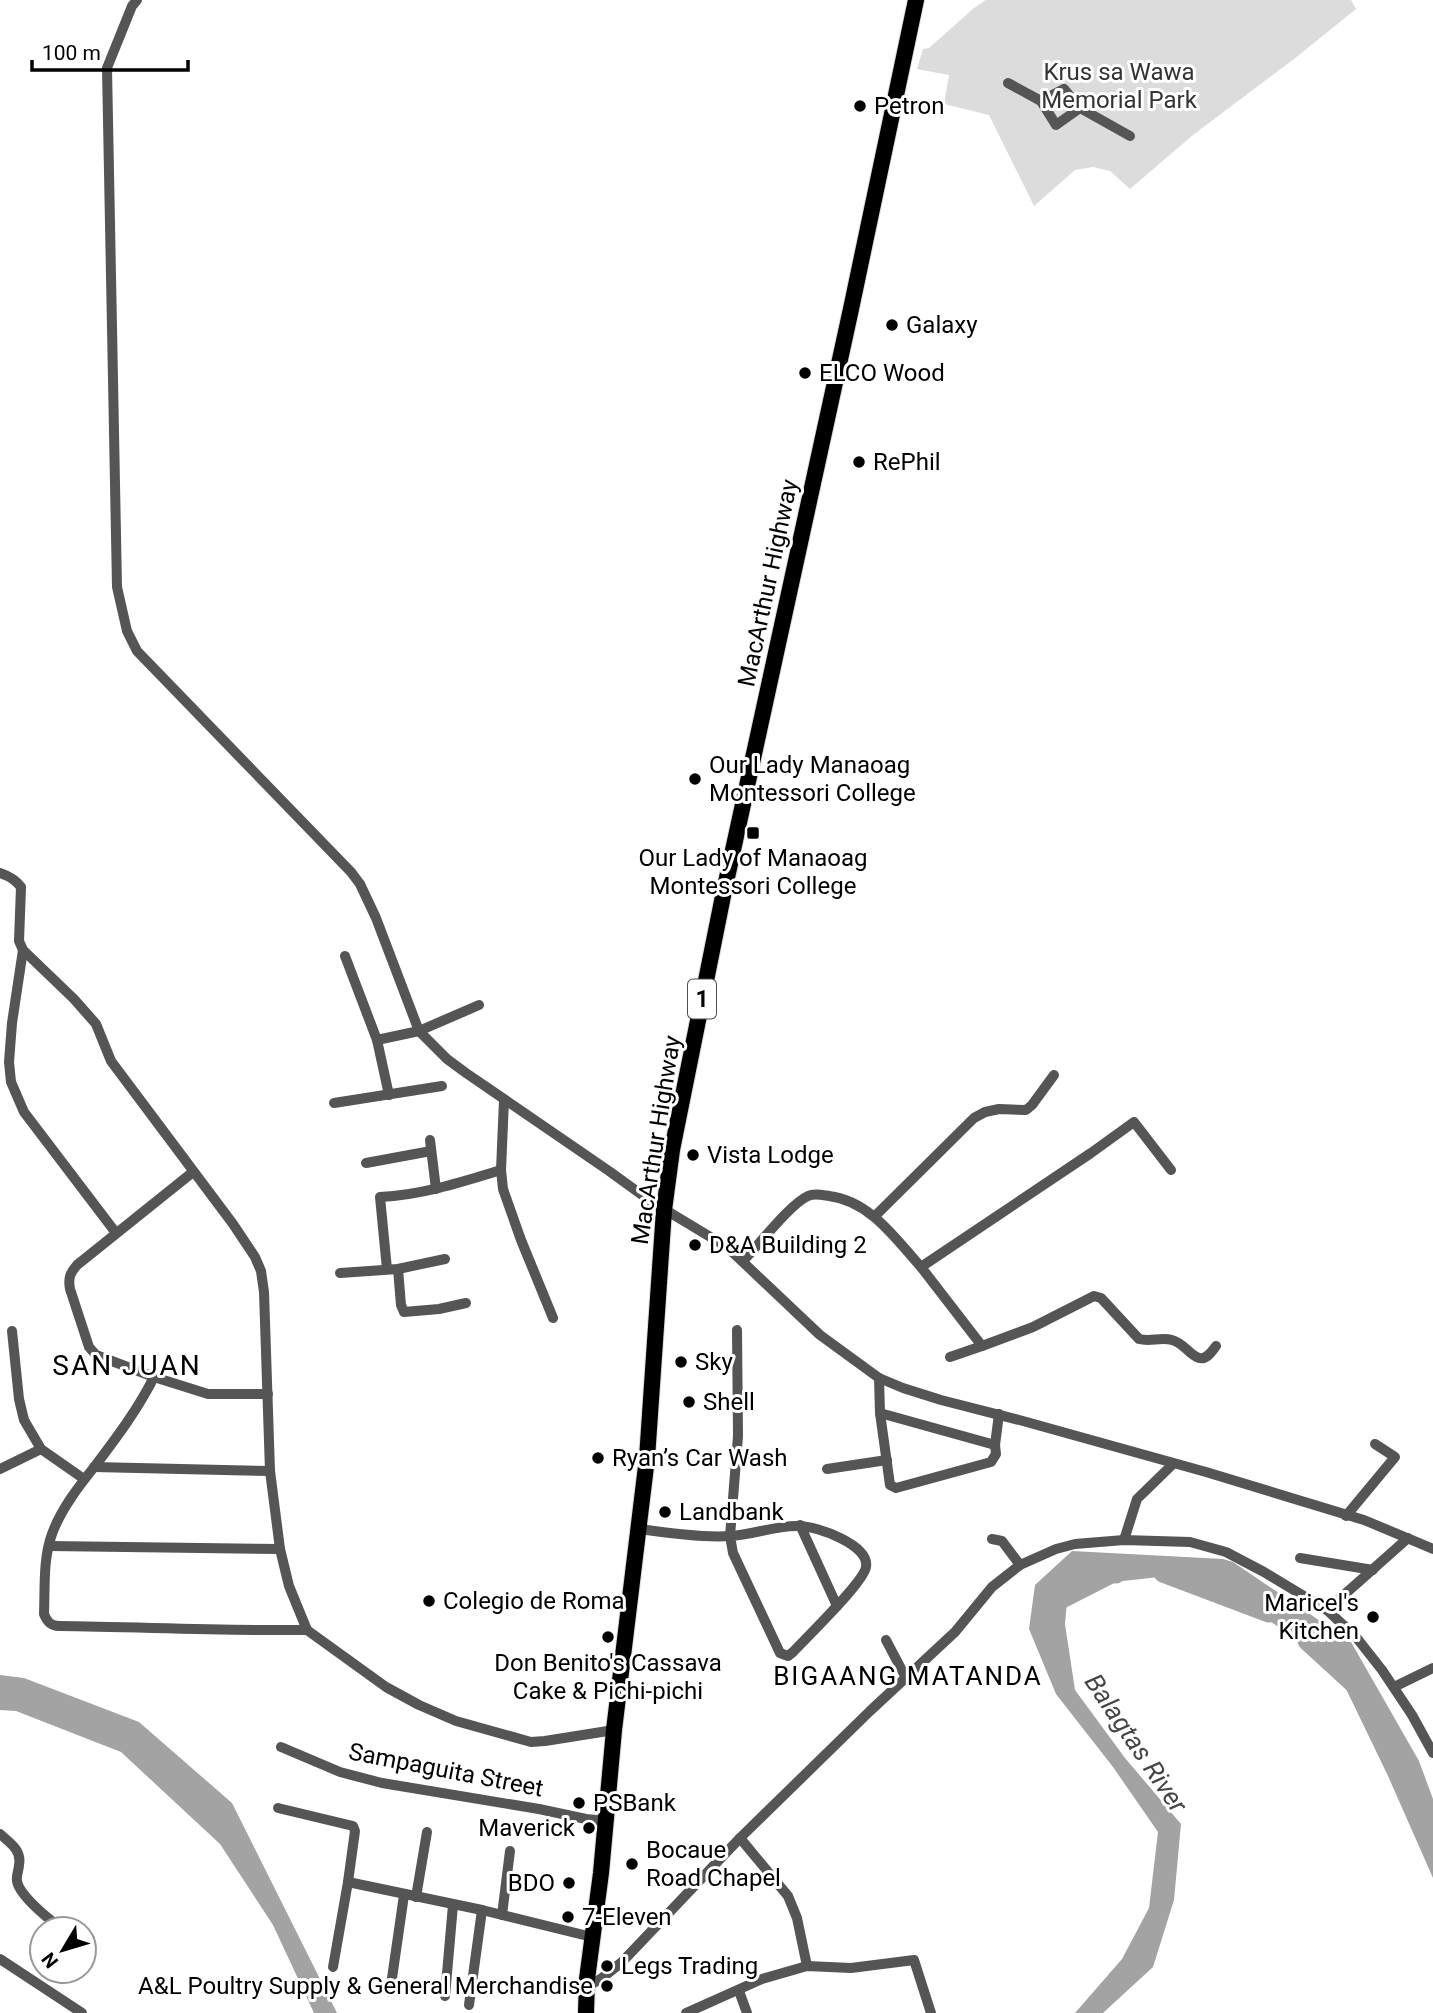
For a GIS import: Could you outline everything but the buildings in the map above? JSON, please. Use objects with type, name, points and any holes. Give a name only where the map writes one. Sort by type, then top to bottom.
[{"type":"highway","name":"MacArthur Highway","points":[[586,2013],[614,1730],[640,1530],[664,1210],[672,1150],[723,896],[916,0]]},
{"type":"street","points":[[136,0],[107,68],[117,587],[127,631],[137,651],[360,884],[376,918],[419,1031],[447,1059],[504,1100],[664,1210],[727,1247],[820,1335],[879,1378],[941,1400],[1206,1472],[1364,1520],[1433,1549]]},
{"type":"street","points":[[1008,83],[1041,101],[1056,125],[1080,108]]},
{"type":"street","points":[[1041,101],[1064,89],[1080,108],[1130,136]]},
{"type":"street","points":[[0,873],[17,881],[21,887],[19,942],[23,950],[96,1024],[111,1061],[233,1224],[261,1271],[270,1471],[280,1549],[289,1586],[307,1630],[386,1687],[456,1721],[531,1742],[614,1730]]},
{"type":"street","points":[[23,950],[12,1023],[9,1062],[11,1082],[24,1112],[116,1233]]},
{"type":"street","points":[[345,956],[377,1040],[389,1096]]},
{"type":"street","points":[[377,1040],[419,1031],[479,1005]]},
{"type":"street","points":[[875,1216],[974,1118],[999,1109],[1026,1110],[1054,1075]]},
{"type":"street","points":[[334,1103],[442,1086]]},
{"type":"street","points":[[504,1100],[501,1170],[503,1189],[553,1318]]},
{"type":"street","points":[[921,1267],[1133,1122],[1171,1170]]},
{"type":"street","points":[[366,1163],[431,1146],[436,1189]]},
{"type":"street","points":[[466,1303],[404,1312],[385,1233],[380,1197],[436,1189],[501,1170]]},
{"type":"street","points":[[193,1172],[71,1272],[70,1289],[89,1347],[96,1355],[208,1394],[268,1394]]},
{"type":"street","points":[[743,1261],[787,1214],[808,1196],[816,1194],[846,1199],[875,1216],[921,1267],[982,1346]]},
{"type":"street","points":[[340,1273],[393,1269],[445,1259]]},
{"type":"street","points":[[950,1357],[1033,1327],[1094,1296],[1101,1298],[1139,1339],[1174,1340],[1202,1359],[1216,1346]]},
{"type":"street","points":[[640,1530],[730,1536],[800,1525],[824,1531],[855,1546],[865,1555],[866,1568],[855,1586],[837,1606],[793,1652],[784,1656],[778,1650],[733,1553],[730,1536],[738,1436],[737,1330]]},
{"type":"street","points":[[12,1331],[14,1363],[24,1420],[41,1450],[84,1479]]},
{"type":"street","points":[[155,1377],[141,1403],[84,1479],[52,1534],[46,1570],[46,1620],[55,1626],[307,1630]]},
{"type":"street","points":[[879,1378],[880,1413],[892,1488],[991,1462],[996,1454],[999,1414]]},
{"type":"street","points":[[880,1413],[995,1445]]},
{"type":"street","points":[[1346,1516],[1395,1457],[1375,1444]]},
{"type":"street","points":[[0,1469],[41,1450]]},
{"type":"street","points":[[827,1469],[887,1460]]},
{"type":"street","points":[[1124,1540],[1137,1499],[1173,1464]]},
{"type":"street","points":[[94,1467],[270,1471]]},
{"type":"street","points":[[800,1525],[837,1606]]},
{"type":"street","points":[[1327,1610],[1408,1538]]},
{"type":"street","points":[[992,1539],[1002,1541],[1020,1565]]},
{"type":"street","points":[[587,1987],[622,1962],[740,1838],[870,1711],[956,1632],[992,1587],[1020,1565],[1056,1549],[1075,1544],[1124,1540],[1190,1542],[1226,1552],[1264,1572],[1327,1610],[1356,1637],[1394,1687],[1433,1753]]},
{"type":"street","points":[[50,1546],[280,1549]]},
{"type":"street","points":[[1300,1558],[1373,1570]]},
{"type":"street","points":[[886,1640],[906,1678]]},
{"type":"street","points":[[1394,1687],[1433,1668]]},
{"type":"street","name":"Sampaguita Street","points":[[281,1748],[340,1772],[382,1783],[606,1821]]},
{"type":"street","points":[[278,1808],[353,1826],[355,1831],[333,1967]]},
{"type":"street","points":[[416,1897],[427,1832]]},
{"type":"street","points":[[0,1834],[19,1853],[16,1879],[18,1885],[46,1915]]},
{"type":"street","points":[[740,1838],[788,1896],[797,1918],[807,1966]]},
{"type":"street","points":[[502,1915],[510,1851]]},
{"type":"street","points":[[348,1882],[482,1910],[592,1937]]},
{"type":"street","points":[[390,1992],[404,1895]]},
{"type":"street","points":[[445,1996],[453,1905]]},
{"type":"street","points":[[470,2005],[482,1910]]},
{"type":"street","points":[[0,1959],[76,2011]]},
{"type":"street","points":[[686,2013],[762,1979],[807,1966],[851,1968],[914,1960],[931,2013]]},
{"type":"street","points":[[738,1991],[747,2013]]},
{"type":"green space","name":"Krus sa Wawa Memorial Park","points":[[986,0],[1351,0],[1356,9],[1193,135],[1130,189],[1110,171],[1093,167],[1075,170],[1034,206],[989,115],[944,104],[949,75],[917,69],[923,49],[929,48]]},
{"type":"shaded area","points":[[1072,1551],[1223,1559],[1233,1562],[1351,1642],[1419,1761],[1433,1799],[1433,1878],[1334,1664],[1219,1587],[1159,1577],[1087,1585],[1067,1602],[1065,1624],[1075,1690],[1125,1758],[1181,1824],[1174,1900],[1153,1967],[1103,2013],[1075,2013],[1122,1959],[1149,1908],[1158,1832],[1113,1767],[1056,1694],[1029,1629],[1035,1585]]},
{"type":"shaded area","points":[[0,1675],[24,1678],[139,1722],[232,1803],[337,2013],[314,2013],[273,1925],[220,1844],[121,1752],[16,1711],[0,1710]]},
{"type":"waterway","name":"Balagtas River","points":[[1163,1573],[1269,1613]]},
{"type":"waterway","name":"Balagtas River","points":[[1058,1601],[1111,1574],[1116,1574]]},
{"type":"waterway","name":"Balagtas River","points":[[1307,1641],[1354,1684]]},
{"type":"place","name":"Petron","points":[[860,106]]},
{"type":"place","name":"Galaxy","points":[[892,325]]},
{"type":"place","name":"ELCO Wood","points":[[805,373]]},
{"type":"place","name":"RePhil","points":[[859,462]]},
{"type":"place","name":"Our Lady Manaoag Montessori College","points":[[695,779]]},
{"type":"place","name":"Our Lady of Manaoag Montessori College","points":[[753,833]]},
{"type":"place","name":"Vista Lodge","points":[[693,1155]]},
{"type":"place","name":"D&A Building 2","points":[[695,1245]]},
{"type":"place","name":"Sky","points":[[681,1362]]},
{"type":"place","name":"Shell","points":[[689,1402]]},
{"type":"place","name":"Ryan’s Car Wash","points":[[598,1458]]},
{"type":"place","name":"Landbank","points":[[665,1512]]},
{"type":"place","name":"Colegio de Roma","points":[[429,1601]]},
{"type":"place","name":"Maricel's Kitchen","points":[[1373,1617]]},
{"type":"place","name":"Don Benito's Cassava Cake & Pichi-pichi","points":[[608,1637]]},
{"type":"place","name":"PSBank","points":[[579,1803]]},
{"type":"place","name":"Maverick","points":[[589,1828]]},
{"type":"place","name":"Bocaue Road Chapel","points":[[632,1864]]},
{"type":"place","name":"BDO","points":[[569,1883]]},
{"type":"place","name":"7-Eleven","points":[[568,1917]]},
{"type":"place","name":"Legs Trading","points":[[607,1966]]},
{"type":"place","name":"A&L Poultry Supply & General Merchandise","points":[[607,1986]]},
{"type":"district","name":"SAN JUAN","points":[[127,1365]]},
{"type":"district","name":"BIGAANG MATANDA","points":[[908,1676]]}]
